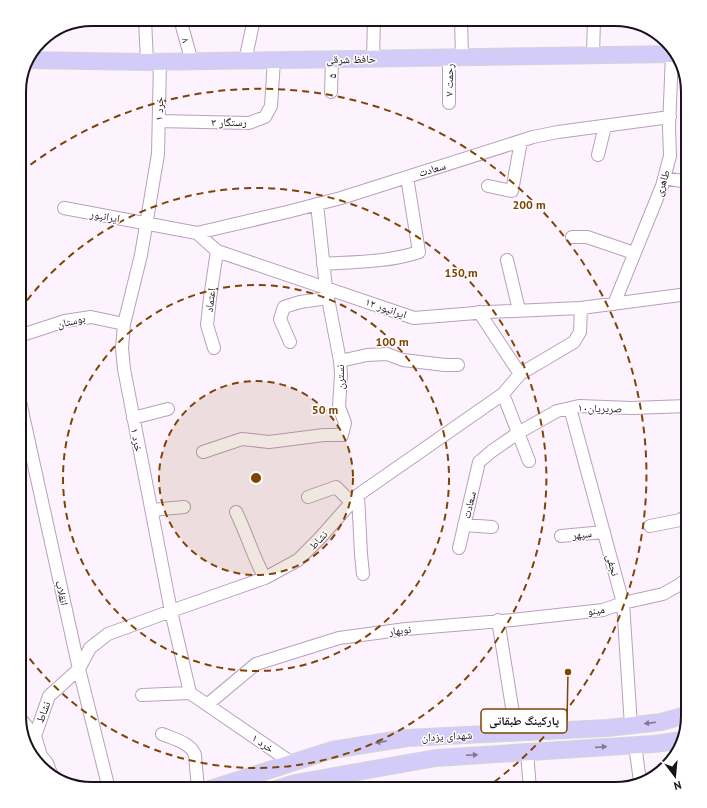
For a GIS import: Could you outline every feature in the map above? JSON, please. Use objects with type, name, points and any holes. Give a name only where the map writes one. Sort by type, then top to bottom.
[{"type":"main road","name":"حافظ شرقی","points":[[34,60],[192,62],[668,54]]},
{"type":"main road","name":"شهدای یزدان","points":[[232,782],[332,750],[407,738],[631,726],[661,722],[681,717]]},
{"type":"main road","points":[[451,756],[448,753],[446,746],[449,738],[454,736]]},
{"type":"main road","points":[[407,738],[412,742],[415,749],[414,758],[410,762]]},
{"type":"main road","name":"شهدای یزدان","points":[[314,782],[410,762],[451,756],[636,745],[677,741]]},
{"type":"street","name":"خرد ۱","points":[[146,26],[154,62],[159,121],[158,154],[141,255],[124,324],[122,348],[124,369],[133,418],[171,611],[190,693],[292,763]]},
{"type":"street","name":"۸","points":[[182,26],[192,62]]},
{"type":"street","points":[[245,61],[252,26]]},
{"type":"street","points":[[373,59],[374,26]]},
{"type":"street","name":"رحمت ۷","points":[[449,103],[460,26]]},
{"type":"street","points":[[593,55],[594,26]]},
{"type":"street","name":"۵","points":[[331,92],[332,59]]},
{"type":"street","name":"رستگار ۳","points":[[159,121],[249,123],[265,117],[271,106],[274,60]]},
{"type":"street","name":"طاهری","points":[[614,304],[664,178],[670,156],[673,61]]},
{"type":"street","name":"سعادت","points":[[197,233],[317,204],[533,137],[558,132],[670,117]]},
{"type":"street","points":[[598,155],[605,126]]},
{"type":"street","points":[[488,186],[512,191],[521,141]]},
{"type":"street","points":[[323,264],[407,256],[419,252],[407,177]]},
{"type":"street","points":[[664,178],[681,181]]},
{"type":"street","name":"نسترن","points":[[203,452],[242,439],[270,442],[342,434],[345,423],[339,407],[341,374],[340,362],[327,293],[317,204]]},
{"type":"street","name":"ایرانپور","points":[[64,208],[147,223]]},
{"type":"street","points":[[147,223],[197,233]]},
{"type":"street","name":"ایرانپور ۱۲","points":[[197,233],[217,251],[291,281],[414,318],[479,312],[580,308],[681,295]]},
{"type":"street","points":[[572,237],[587,236],[634,254]]},
{"type":"street","name":"اعتماد","points":[[214,348],[207,325],[217,251]]},
{"type":"street","points":[[507,260],[519,310]]},
{"type":"street","points":[[290,342],[280,319],[284,307],[327,293]]},
{"type":"street","name":"نشاط","points":[[35,736],[49,696],[79,669],[90,648],[108,634],[266,578],[298,560],[319,539],[354,498],[503,394],[520,374],[574,342],[580,332],[580,308]]},
{"type":"street","points":[[479,312],[520,374]]},
{"type":"street","name":"بوستان","points":[[26,334],[65,321],[91,317],[124,324]]},
{"type":"street","points":[[340,362],[366,355],[387,354],[403,360],[444,365],[458,365]]},
{"type":"street","points":[[503,394],[529,461]]},
{"type":"street","name":"صریریان۱۰","points":[[479,462],[518,433],[557,411],[579,406],[631,408],[681,406]]},
{"type":"street","name":"نجفی","points":[[570,408],[623,604],[631,726]]},
{"type":"street","points":[[133,418],[168,409]]},
{"type":"street","name":"انقلاب","points":[[26,431],[79,669],[107,782]]},
{"type":"street","name":"سعادت","points":[[459,548],[479,462]]},
{"type":"street","points":[[308,497],[336,487],[354,498],[363,574]]},
{"type":"street","points":[[152,510],[184,507]]},
{"type":"street","points":[[236,512],[245,530],[256,563],[266,578]]},
{"type":"street","points":[[650,526],[681,520]]},
{"type":"street","points":[[464,525],[492,527]]},
{"type":"street","name":"سپهر","points":[[560,536],[604,532]]},
{"type":"street","name":"مینو","points":[[498,620],[512,620],[603,610],[663,594],[681,583]]},
{"type":"street","points":[[498,620],[516,732]]},
{"type":"street","name":"نوبهار","points":[[208,704],[256,664],[339,638],[406,629],[498,620]]},
{"type":"street","points":[[142,695],[190,693]]},
{"type":"street","points":[[27,726],[35,736],[37,752]]},
{"type":"street","points":[[162,734],[189,746],[193,750],[195,755],[197,782]]},
{"type":"street","points":[[636,745],[640,778]]},
{"type":"street","points":[[527,752],[529,782]]},
{"type":"place","name":"پارکینگ طبقاتی","points":[[568,672]]}]
